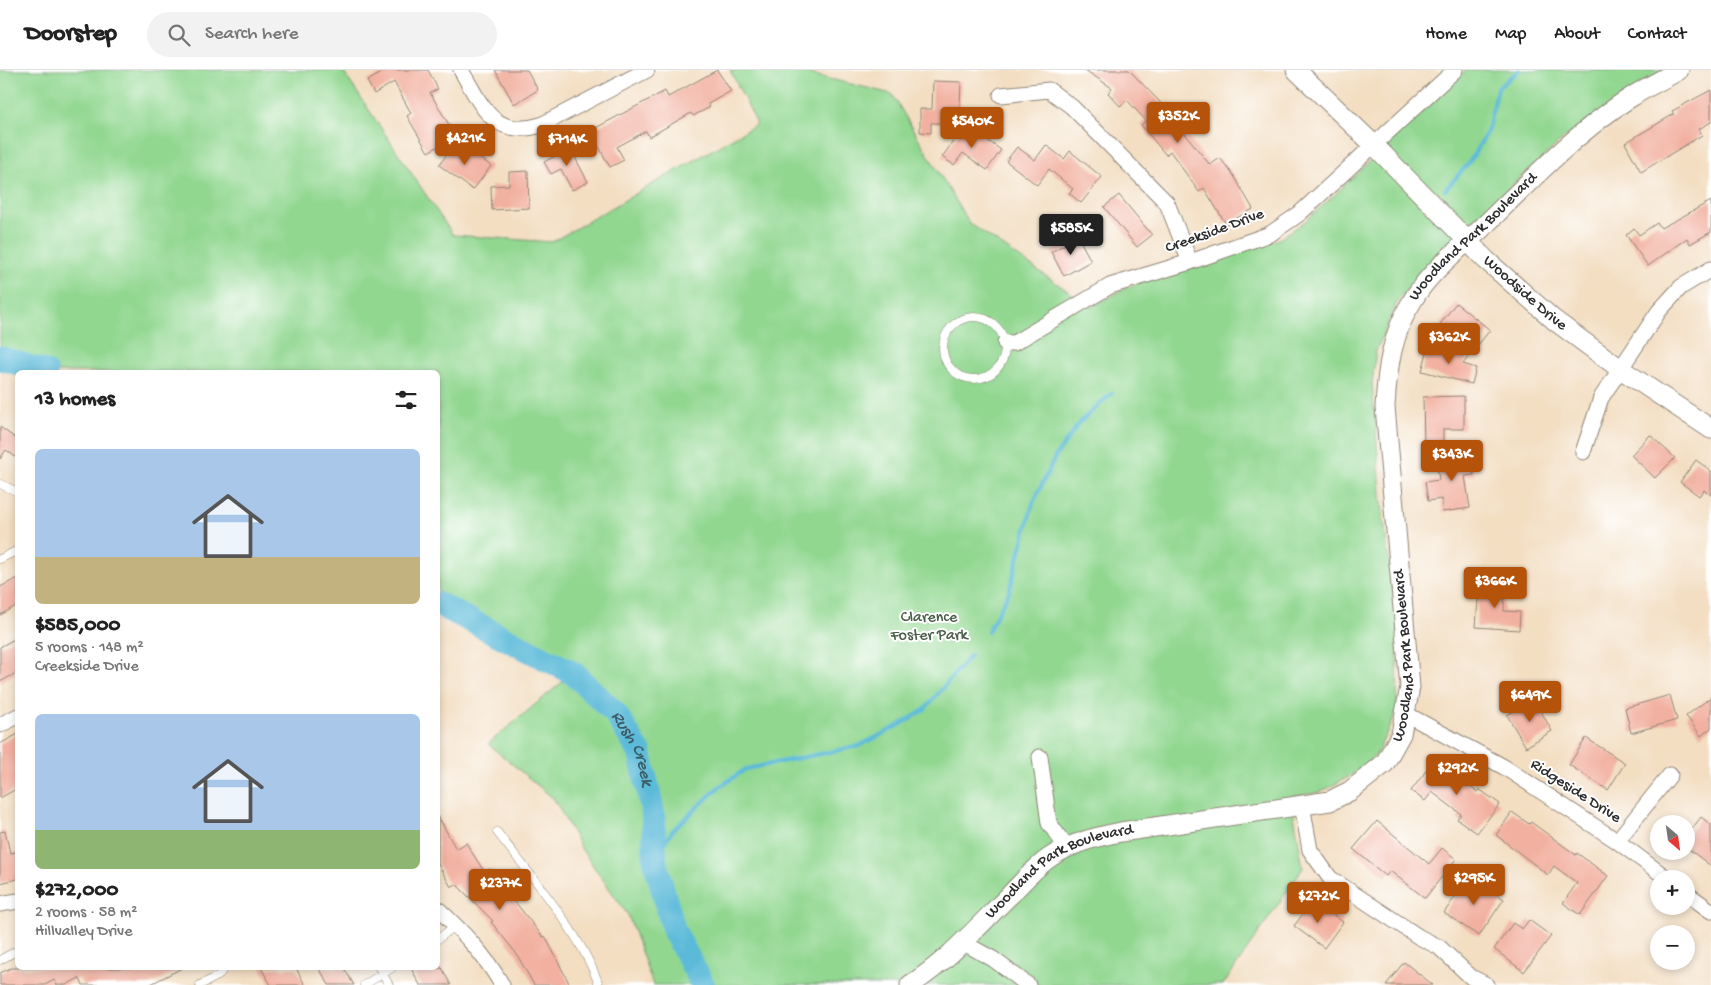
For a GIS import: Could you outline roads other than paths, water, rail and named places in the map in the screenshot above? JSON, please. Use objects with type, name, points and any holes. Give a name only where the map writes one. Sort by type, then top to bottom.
[{"type":"street","points":[[461,70],[487,114],[508,127],[525,130],[541,125],[647,70]]},
{"type":"street","name":"Woodside Drive","points":[[1296,70],[1375,146],[1468,241],[1554,320],[1619,368],[1711,429]]},
{"type":"street","name":"Creekside Drive","points":[[1005,343],[1014,343],[1110,286],[1190,262],[1270,234],[1299,214],[1346,169],[1375,146],[1455,70]]},
{"type":"street","name":"Woodland Park Boulevard","points":[[910,985],[926,975],[962,942],[1035,870],[1067,848],[1092,838],[1121,832],[1330,801],[1350,791],[1375,773],[1385,763],[1401,734],[1410,688],[1410,666],[1385,406],[1386,372],[1394,337],[1413,299],[1431,277],[1535,176],[1591,127],[1632,96],[1679,70]]},
{"type":"street","points":[[1001,95],[1049,90],[1072,107],[1167,203],[1190,262]]},
{"type":"street","points":[[1583,452],[1601,398],[1619,368],[1664,305],[1681,287],[1711,268]]},
{"type":"street","name":"Ridgeside Drive","points":[[1406,714],[1504,766],[1618,841],[1656,870]]},
{"type":"street","points":[[0,725],[15,718]]},
{"type":"street","points":[[1040,757],[1050,823],[1067,848]]},
{"type":"street","points":[[1618,841],[1670,774]]},
{"type":"street","points":[[1302,805],[1310,850],[1330,878],[1420,937],[1439,947],[1471,977],[1487,985]]},
{"type":"street","points":[[1695,899],[1711,911]]},
{"type":"street","points":[[0,904],[15,902]]},
{"type":"street","points":[[440,911],[468,937],[491,966],[502,985]]},
{"type":"street","points":[[962,942],[993,959],[1028,985]]},
{"type":"lane","points":[[976,317],[992,322],[1003,335],[1005,343],[1003,360],[999,367],[993,373],[978,379],[963,377],[957,374],[951,369],[944,356],[944,340],[948,332],[960,321],[968,318],[976,317]]},
{"type":"lane","points":[[0,484],[15,491]]},
{"type":"lane","points":[[0,559],[15,552]]},
{"type":"lane","points":[[497,832],[544,893],[579,945],[599,985]]},
{"type":"lane","points":[[440,938],[456,926]]},
{"type":"lane","points":[[0,960],[15,952]]},
{"type":"lane","points":[[200,985],[222,970]]},
{"type":"lane","points":[[364,985],[380,970],[389,985]]},
{"type":"waterway","points":[[1445,190],[1469,163],[1487,132],[1498,88],[1519,70]]},
{"type":"waterway","name":"Rush Creek","points":[[0,358],[39,370]]},
{"type":"waterway","points":[[988,631],[1009,592],[1033,503],[1055,457],[1080,422],[1112,393]]},
{"type":"waterway","name":"Rush Creek","points":[[440,605],[573,673],[615,713],[640,753],[653,813],[655,861],[674,931],[703,985]]},
{"type":"waterway","points":[[655,856],[673,830],[718,788],[746,769],[859,746],[924,710],[970,656]]},
{"type":"park label","name":"Clarence Foster Park","points":[[929,627]]}]
